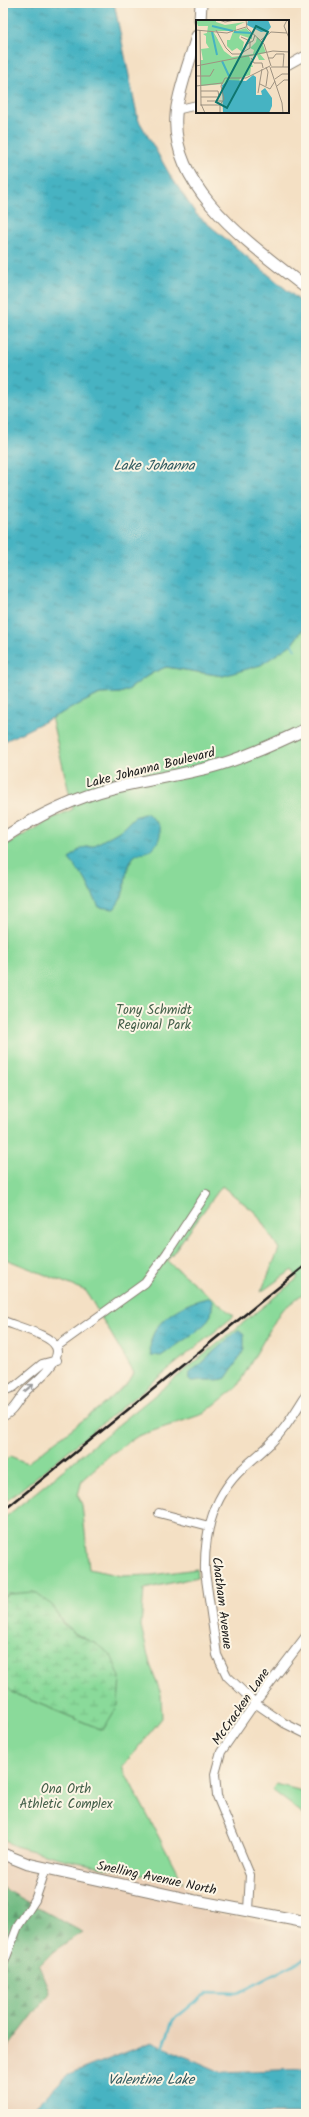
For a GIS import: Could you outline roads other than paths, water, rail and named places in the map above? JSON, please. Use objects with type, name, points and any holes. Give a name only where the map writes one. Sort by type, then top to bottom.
[{"type":"street","points":[[200,20],[201,3]]},
{"type":"street","points":[[196,40],[176,110],[176,136],[189,172],[214,208],[246,241],[306,288]]},
{"type":"street","points":[[289,64],[306,55]]},
{"type":"street","points":[[176,110],[196,105]]},
{"type":"street","name":"Lake Johanna Boulevard","points":[[3,838],[47,812],[93,794],[114,788],[208,768],[268,747],[306,729]]},
{"type":"street","points":[[56,1346],[145,1283],[206,1194]]},
{"type":"street","points":[[3,1321],[47,1337],[56,1346],[57,1360],[46,1374],[22,1394],[11,1412],[3,1416]]},
{"type":"street","points":[[3,1391],[14,1387],[42,1364],[57,1360]]},
{"type":"street","name":"Chatham Avenue","points":[[306,1394],[282,1431],[237,1474],[226,1487],[218,1500],[209,1526],[206,1543],[205,1572],[217,1655],[227,1676],[255,1703],[289,1727],[306,1734]]},
{"type":"street","points":[[159,1513],[209,1526]]},
{"type":"street","name":"McCracken Lane","points":[[248,1910],[250,1875],[218,1802],[215,1785],[217,1763],[221,1752],[255,1703],[306,1636]]},
{"type":"street","name":"Snelling Avenue North","points":[[3,1854],[28,1864],[196,1901],[306,1922]]},
{"type":"street","points":[[3,1966],[18,1926],[35,1900],[46,1868]]},
{"type":"water","name":"Lake Johanna","points":[[3,3],[114,3],[138,119],[170,175],[196,214],[306,306],[306,625],[292,644],[261,665],[223,676],[166,667],[150,674],[128,690],[120,693],[100,694],[3,742]]},
{"type":"water","points":[[147,813],[159,826],[160,833],[157,843],[151,850],[136,855],[133,858],[128,867],[122,896],[114,909],[99,907],[85,879],[69,859],[81,848],[93,846],[121,830],[134,817]]},
{"type":"water","points":[[209,1298],[213,1301],[211,1315],[205,1324],[161,1356],[151,1355],[150,1344],[153,1334],[159,1324],[168,1316],[188,1304]]},
{"type":"water","points":[[238,1330],[244,1335],[244,1349],[226,1378],[191,1382],[188,1379],[190,1373]]},
{"type":"water","name":"Valentine Lake","points":[[152,2042],[221,2072],[306,2069],[306,2114],[28,2114],[66,2076]]},
{"type":"waterway","points":[[292,644],[295,649]]},
{"type":"waterway","points":[[163,2048],[173,2020],[208,1992],[238,1993],[306,1958]]},
{"type":"railway","points":[[3,1511],[306,1265]]},
{"type":"park label","name":"Tony Schmidt Regional Park","points":[[154,1016]]},
{"type":"park label","name":"Ona Orth Athletic Complex","points":[[66,1796]]}]
